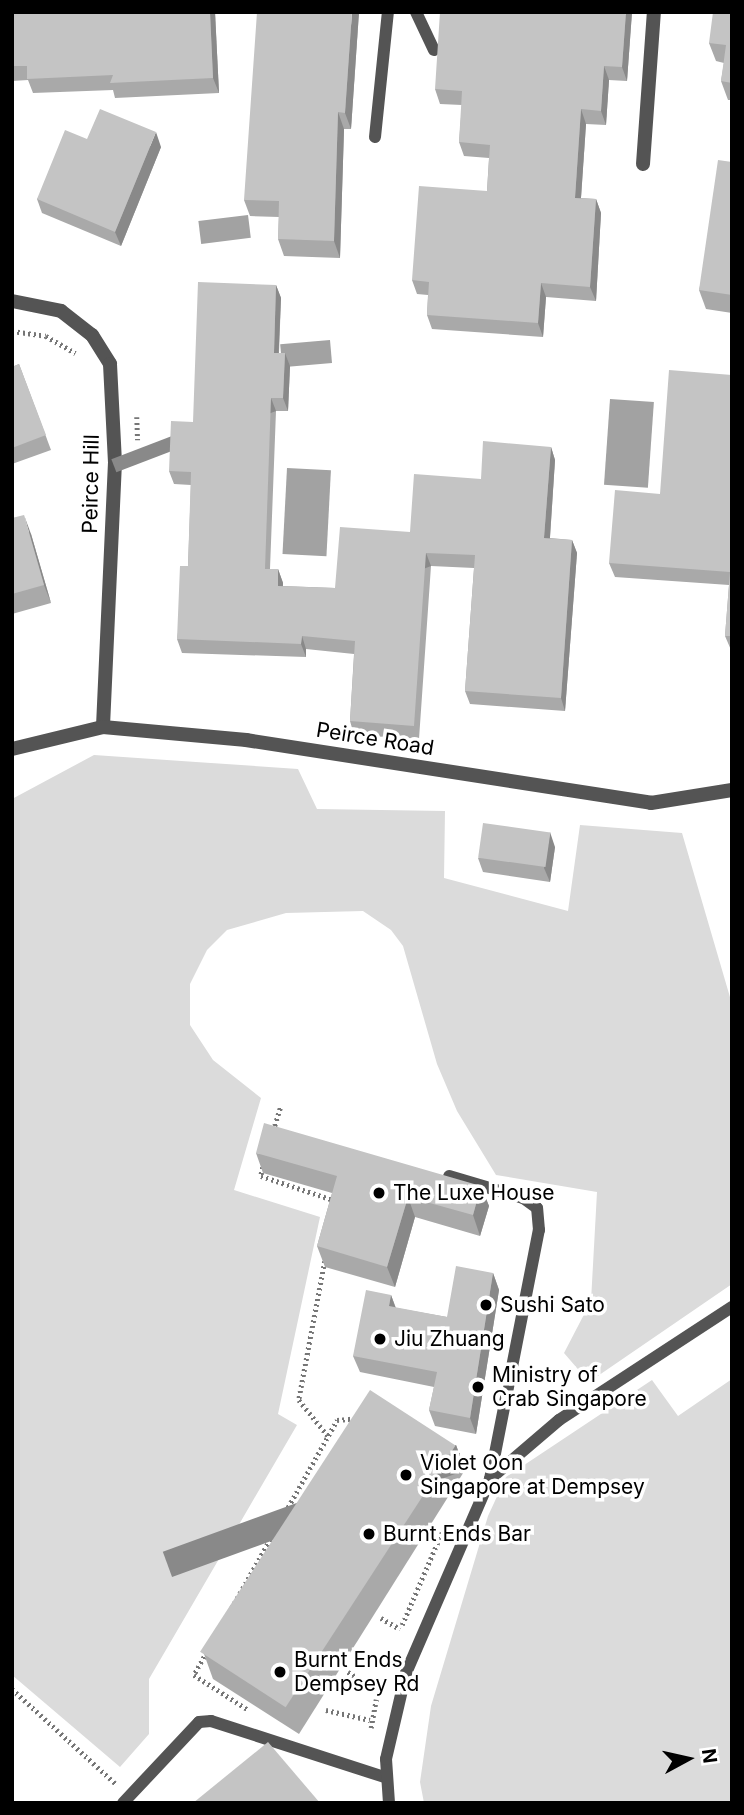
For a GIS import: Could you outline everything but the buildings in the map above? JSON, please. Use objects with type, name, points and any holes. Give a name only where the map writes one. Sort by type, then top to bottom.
[{"type":"street","points":[[643,164],[654,12]]},
{"type":"street","name":"Peirce Hill","points":[[12,301],[61,311],[92,335],[110,364],[115,462],[103,727]]},
{"type":"street","name":"Peirce Road","points":[[12,749],[103,727],[246,740],[651,803],[732,790]]},
{"type":"lane","points":[[375,137],[388,12]]},
{"type":"lane","points":[[416,12],[434,50]]},
{"type":"lane","points":[[389,1803],[386,1759],[406,1673],[490,1479],[539,1230],[537,1208],[523,1198],[449,1176]]},
{"type":"lane","points":[[490,1479],[559,1420],[732,1307]]},
{"type":"lane","points":[[126,1800],[199,1722],[211,1721],[387,1778]]},
{"type":"path","points":[[12,331],[46,336],[80,357]]},
{"type":"path","points":[[136,406],[138,443]]},
{"type":"path","points":[[271,1141],[281,1105]]},
{"type":"path","points":[[264,1165],[261,1177],[337,1201],[334,1214]]},
{"type":"path","points":[[326,1254],[299,1400],[328,1436]]},
{"type":"path","points":[[251,1712],[194,1675],[337,1420],[363,1417]]},
{"type":"path","points":[[453,1451],[475,1465],[470,1476]]},
{"type":"path","points":[[396,1641],[446,1524]]},
{"type":"path","points":[[381,1618],[400,1629]]},
{"type":"path","points":[[348,1672],[378,1691]]},
{"type":"path","points":[[371,1731],[370,1720],[383,1678]]},
{"type":"path","points":[[12,1689],[126,1800]]},
{"type":"path","points":[[326,1710],[370,1720]]},
{"type":"shaded area","points":[[248,215],[251,238],[201,244],[198,221]]},
{"type":"shaded area","points":[[330,340],[332,363],[282,367],[280,344]]},
{"type":"shaded area","points":[[610,399],[654,402],[648,488],[604,485]]},
{"type":"shaded area","points":[[287,468],[331,470],[326,556],[282,554]]},
{"type":"shaded area","points":[[94,755],[298,769],[317,809],[445,811],[444,878],[568,911],[580,825],[682,833],[732,1004],[732,1284],[589,1382],[564,1353],[591,1301],[597,1192],[496,1175],[457,1111],[437,1064],[403,946],[391,930],[363,911],[286,913],[227,930],[207,950],[190,984],[190,1025],[213,1060],[261,1098],[234,1190],[320,1217],[278,1414],[297,1425],[149,1679],[149,1734],[120,1767],[12,1675],[12,799]]},
{"type":"shaded area","points":[[732,1379],[731,1803],[424,1803],[420,1782],[431,1706],[488,1516],[506,1477],[652,1380],[678,1416]]},
{"type":"place","name":"The Luxe House","points":[[379,1193]]},
{"type":"place","name":"Sushi Sato","points":[[486,1305]]},
{"type":"place","name":"Jiu Zhuang","points":[[380,1339]]},
{"type":"place","name":"Ministry of Crab Singapore","points":[[478,1387]]},
{"type":"place","name":"Violet Oon Singapore at Dempsey","points":[[406,1475]]},
{"type":"place","name":"Burnt Ends Bar","points":[[369,1534]]},
{"type":"place","name":"Burnt Ends Dempsey Rd","points":[[280,1672]]}]
